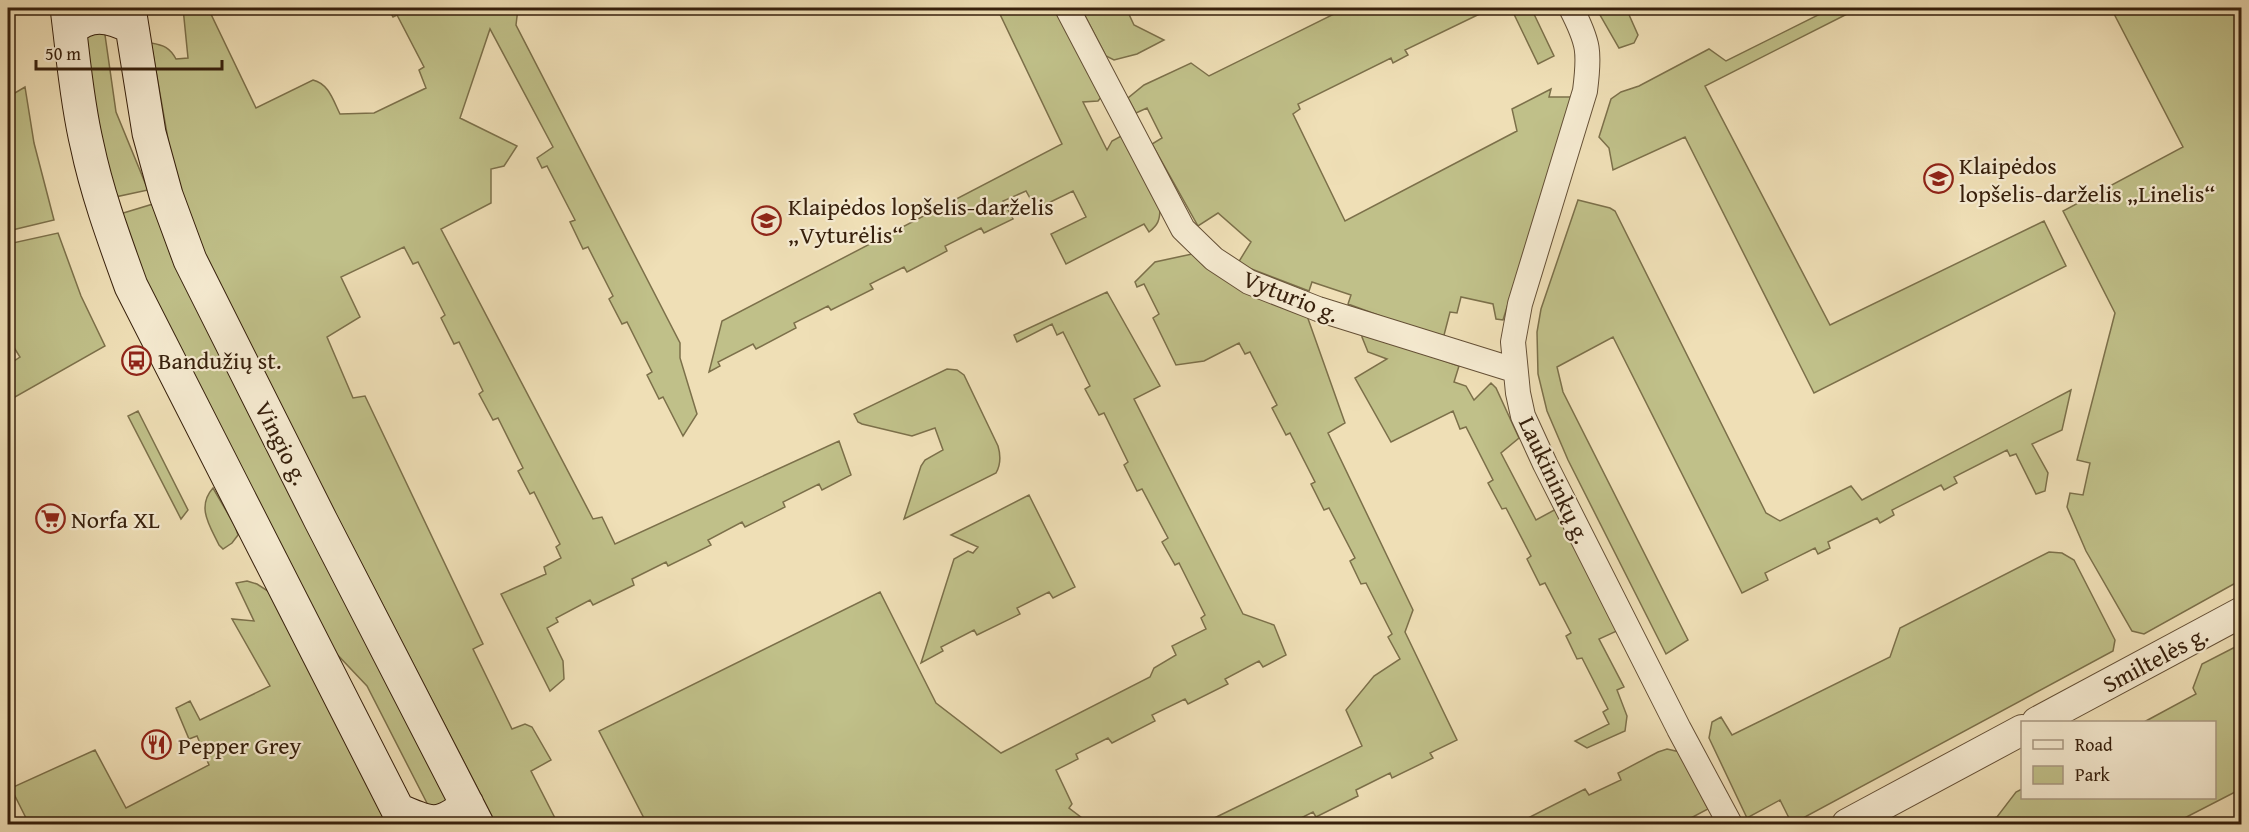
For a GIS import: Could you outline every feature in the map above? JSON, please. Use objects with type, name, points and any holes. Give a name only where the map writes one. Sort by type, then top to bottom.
[{"type":"main road","points":[[130,17],[91,17],[78,22],[68,19],[78,99],[87,146],[104,211],[131,286],[401,818],[427,823],[442,822],[455,815],[472,814]]},
{"type":"main road","name":"Vingio g.","points":[[130,17],[149,133],[166,195],[190,260],[472,814]]},
{"type":"street","name":"Vyturio g.","points":[[1067,8],[1183,229],[1214,259],[1249,282],[1318,309],[1514,370]]},
{"type":"street","name":"Laukininkų g.","points":[[1571,8],[1585,35],[1589,62],[1585,91],[1520,304],[1514,342],[1514,370],[1523,416],[1545,465],[1730,825]]},
{"type":"street","name":"Smiltelės g.","points":[[2041,721],[2241,612]]},
{"type":"street","points":[[1847,825],[2021,731]]},
{"type":"green space","points":[[183,8],[208,8],[256,108],[313,80],[327,89],[340,114],[374,113],[426,88],[419,70],[424,67],[397,15],[393,17],[388,8],[518,8],[516,25],[680,343],[680,358],[697,414],[683,436],[663,397],[659,399],[647,375],[652,372],[627,322],[622,324],[609,299],[613,296],[588,247],[583,249],[570,222],[575,220],[547,166],[542,168],[537,158],[553,147],[490,29],[460,118],[517,146],[504,166],[491,169],[491,203],[441,229],[593,519],[602,517],[615,544],[839,441],[851,475],[822,490],[819,484],[783,502],[785,507],[745,527],[742,522],[708,540],[711,545],[668,566],[666,562],[632,579],[634,585],[593,605],[590,600],[556,618],[558,622],[547,628],[563,661],[564,679],[550,691],[501,594],[546,574],[544,567],[561,558],[556,547],[560,544],[534,492],[530,494],[518,471],[523,468],[498,418],[493,420],[479,394],[483,391],[459,342],[454,344],[441,318],[445,315],[418,262],[413,264],[404,247],[341,277],[360,317],[327,337],[353,398],[365,396],[483,644],[473,649],[512,729],[525,724],[532,727],[551,760],[531,771],[558,824],[496,824],[249,346],[192,228],[172,162],[151,43],[166,48],[176,59],[188,58]]},
{"type":"green space","points":[[997,8],[1058,8],[1103,95],[1098,101],[1083,102],[1107,150],[1112,141],[1123,135],[1160,208],[1159,219],[1155,227],[1149,232],[1144,224],[1066,264],[1051,234],[1086,217],[1073,191],[1036,209],[1026,191],[1003,201],[1013,219],[984,233],[981,228],[945,246],[947,251],[907,272],[904,267],[870,284],[873,289],[831,310],[828,306],[794,323],[796,328],[756,349],[753,344],[718,362],[720,366],[709,372],[722,321],[1062,144]]},
{"type":"green space","points":[[1081,8],[1126,8],[1134,25],[1164,40],[1137,54],[1114,60],[1106,56]]},
{"type":"green space","points":[[1346,8],[1492,8],[1405,50],[1408,55],[1393,63],[1391,58],[1298,104],[1300,109],[1293,114],[1345,221],[1517,131],[1512,109],[1551,89],[1549,97],[1573,97],[1503,320],[1496,319],[1493,304],[1461,297],[1457,313],[1450,312],[1443,339],[1348,304],[1351,295],[1312,282],[1309,291],[1241,265],[1238,263],[1251,242],[1218,213],[1198,226],[1152,144],[1162,138],[1147,108],[1136,113],[1128,98],[1144,85],[1191,63],[1209,76]]},
{"type":"green space","points":[[1511,8],[1543,8],[1533,12],[1554,56],[1538,64]]},
{"type":"green space","points":[[1596,8],[1626,8],[1638,35],[1634,43],[1619,48]]},
{"type":"green space","points":[[1832,8],[1859,8],[1705,86],[1830,325],[2044,221],[2066,266],[1814,393],[1685,137],[1613,170],[1609,148],[1599,137],[1611,99],[1621,92],[1639,86],[1709,49],[1726,61]]},
{"type":"green space","points":[[2111,8],[2241,8],[2241,580],[2144,634],[2132,631],[2086,551],[2067,507],[2070,493],[2083,495],[2090,463],[2077,460],[2115,313],[2063,211],[2183,147]]},
{"type":"green space","points":[[104,28],[116,112],[148,190],[115,197],[94,113],[83,35]]},
{"type":"green space","points":[[25,87],[34,143],[54,220],[8,231],[8,97]]},
{"type":"green space","points":[[1578,200],[1615,211],[1766,513],[1780,521],[1851,486],[1862,500],[2071,390],[2062,430],[2032,444],[2048,473],[2045,491],[2036,494],[2016,454],[2010,456],[2007,450],[1954,477],[1957,483],[1944,490],[1941,485],[1892,510],[1894,515],[1880,523],[1877,518],[1828,542],[1830,548],[1818,554],[1815,548],[1765,573],[1768,580],[1742,593],[1613,337],[1557,367],[1563,392],[1688,640],[1666,654],[1568,460],[1547,411],[1538,374],[1537,332],[1541,309]]},
{"type":"green space","points":[[153,204],[174,264],[411,726],[446,798],[446,805],[430,809],[367,686],[332,649],[152,300],[120,214]]},
{"type":"green space","points":[[58,233],[81,296],[105,346],[8,401],[8,365],[20,357],[8,338],[8,244]]},
{"type":"green space","points":[[1192,254],[1306,313],[1345,423],[1328,433],[1413,610],[1405,632],[1457,740],[1430,753],[1433,758],[1392,778],[1390,773],[1356,790],[1358,796],[1316,817],[1313,812],[1289,824],[1202,824],[1362,746],[1346,710],[1374,676],[1400,659],[1388,637],[1392,634],[1366,583],[1361,584],[1350,561],[1355,558],[1329,508],[1324,510],[1311,484],[1315,482],[1290,433],[1286,435],[1272,408],[1277,405],[1250,352],[1245,354],[1239,343],[1204,361],[1176,365],[1153,318],[1159,314],[1144,284],[1137,287],[1135,282],[1155,262]]},
{"type":"green space","points":[[1107,292],[1160,386],[1134,399],[1243,614],[1274,625],[1286,655],[1263,667],[1259,661],[1225,679],[1228,684],[1188,704],[1185,699],[1152,715],[1155,721],[1112,743],[1108,738],[1076,754],[1078,759],[1056,770],[1072,804],[1069,808],[1090,824],[823,824],[815,819],[810,824],[647,824],[599,731],[880,592],[936,703],[1001,753],[1150,677],[1154,668],[1176,655],[1172,646],[1206,629],[1201,618],[1205,615],[1179,563],[1175,565],[1162,542],[1168,538],[1142,489],[1137,491],[1124,465],[1128,462],[1104,413],[1099,415],[1085,389],[1090,386],[1063,332],[1057,335],[1052,324],[1017,342],[1014,335]]},
{"type":"green space","points":[[1362,332],[1459,366],[1454,382],[1466,386],[1474,400],[1491,383],[1496,388],[1519,438],[1501,453],[1536,520],[1558,508],[1619,630],[1599,639],[1624,687],[1617,690],[1627,716],[1625,731],[1587,748],[1575,741],[1609,724],[1603,712],[1608,709],[1582,658],[1577,659],[1566,636],[1571,633],[1545,583],[1540,585],[1527,559],[1531,556],[1506,508],[1502,509],[1488,483],[1493,480],[1466,427],[1460,429],[1453,411],[1391,442],[1355,378],[1387,359],[1368,352]]},
{"type":"green space","points":[[947,369],[957,370],[964,375],[998,446],[999,466],[996,473],[904,519],[921,466],[925,460],[943,450],[935,428],[912,436],[862,424],[858,422],[854,414]]},
{"type":"green space","points":[[138,411],[188,510],[181,519],[128,416]]},
{"type":"green space","points":[[213,488],[238,535],[223,549],[206,516],[206,502]]},
{"type":"green space","points":[[1029,495],[1075,587],[1053,598],[1049,592],[1017,608],[1020,614],[977,635],[974,630],[941,647],[943,651],[921,663],[954,559],[968,551],[973,553],[978,547],[951,535]]},
{"type":"green space","points":[[2049,552],[2062,553],[2074,560],[2115,640],[2113,651],[1792,824],[1780,800],[1747,818],[1709,738],[1712,722],[1721,717],[1732,735],[1890,657],[1900,628]]},
{"type":"green space","points":[[247,581],[271,593],[388,824],[29,824],[11,788],[95,750],[126,808],[209,765],[197,736],[189,739],[176,708],[190,701],[200,720],[270,686],[232,619],[254,621],[236,583]]},
{"type":"green space","points":[[2241,644],[2241,789],[2173,824],[1979,824],[1997,817],[2016,792],[2021,790],[2021,799],[2216,799],[2216,721],[2146,721],[2196,694],[2193,688],[2202,664]]},
{"type":"green space","points":[[1667,749],[1680,752],[1708,809],[1687,820],[1690,824],[1527,824],[1528,818],[1585,789],[1589,795],[1621,780],[1618,773]]},
{"type":"place","name":"Klaipėdos lopšelis-darželis „Linelis“","points":[[1938,179]]},
{"type":"place","name":"Klaipėdos lopšelis-darželis „Vyturėlis“","points":[[767,220]]},
{"type":"place","name":"Bandužių st.","points":[[137,360]]},
{"type":"place","name":"Norfa XL","points":[[50,519]]},
{"type":"place","name":"Pepper Grey","points":[[157,745]]}]
